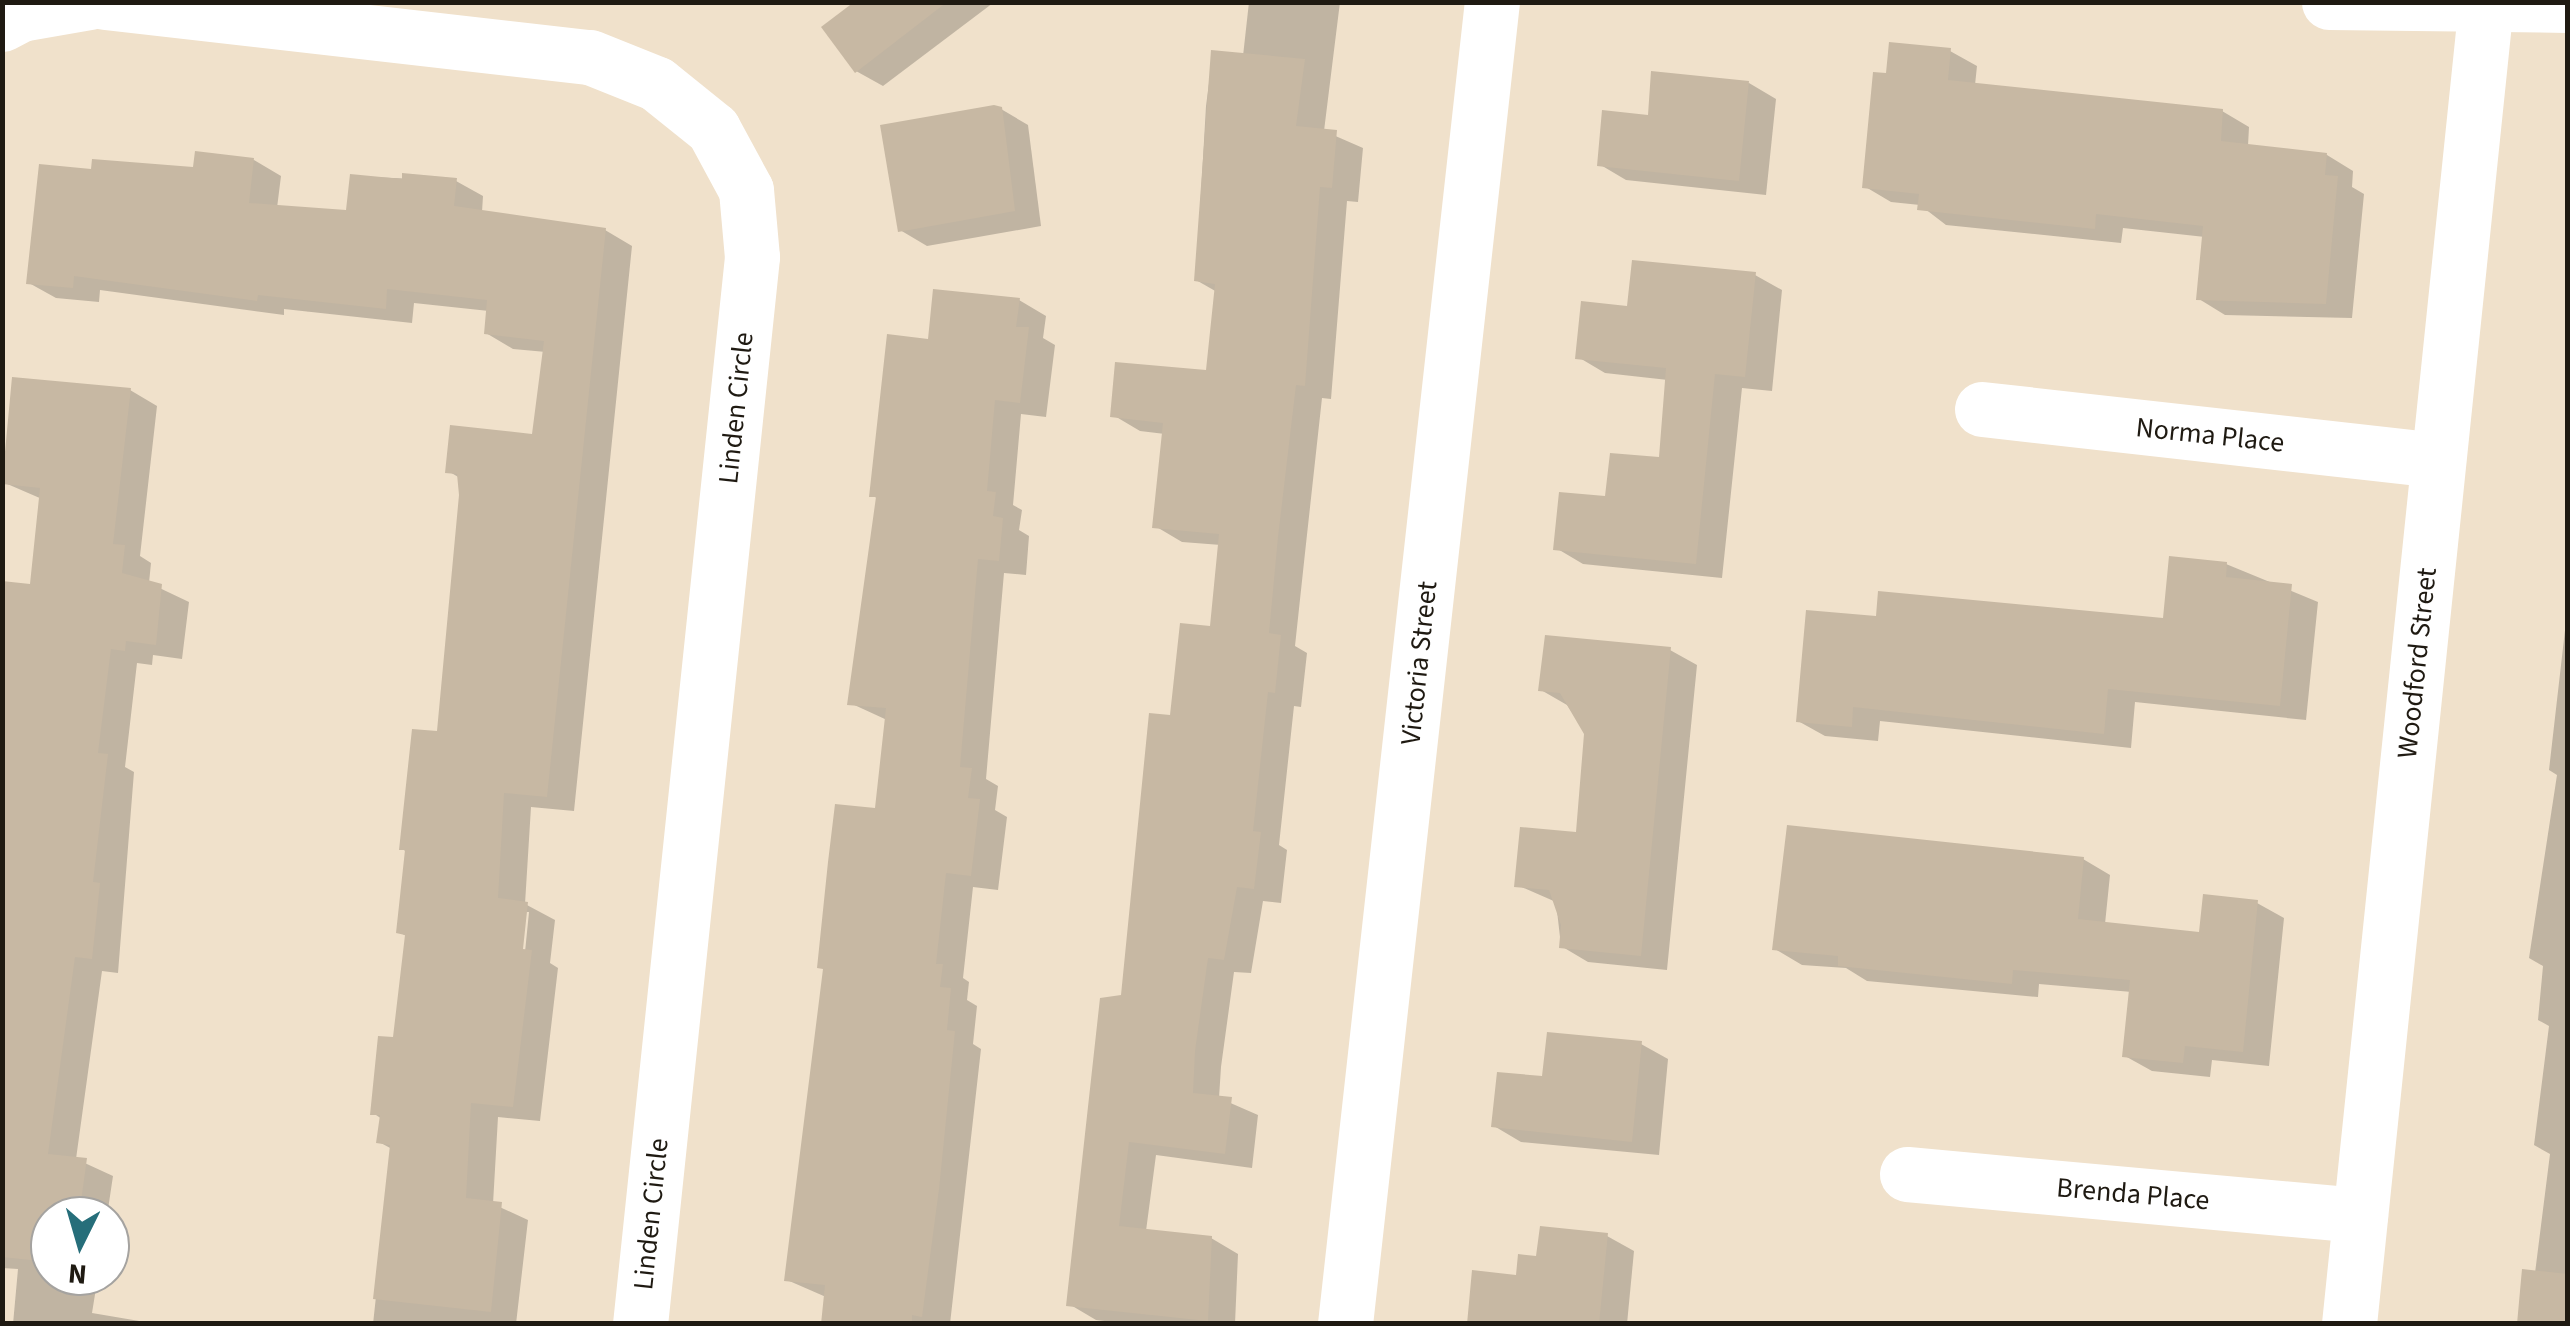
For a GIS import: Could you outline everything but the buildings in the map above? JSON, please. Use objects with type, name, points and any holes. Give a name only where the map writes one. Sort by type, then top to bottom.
[{"type":"street","points":[[2,24],[21,14],[90,2]]},
{"type":"street","name":"Linden Circle","points":[[105,2],[590,57],[657,84],[713,128],[746,190],[752,257],[640,1324]]},
{"type":"street","name":"Victoria Street","points":[[1344,1324],[1492,2]]},
{"type":"street","points":[[2328,2],[2568,4]]},
{"type":"street","name":"Woodford Street","points":[[2349,1324],[2486,3]]},
{"type":"street","name":"Norma Place","points":[[1982,409],[2438,460]]},
{"type":"street","name":"Brenda Place","points":[[1907,1174],[2360,1214]]}]
